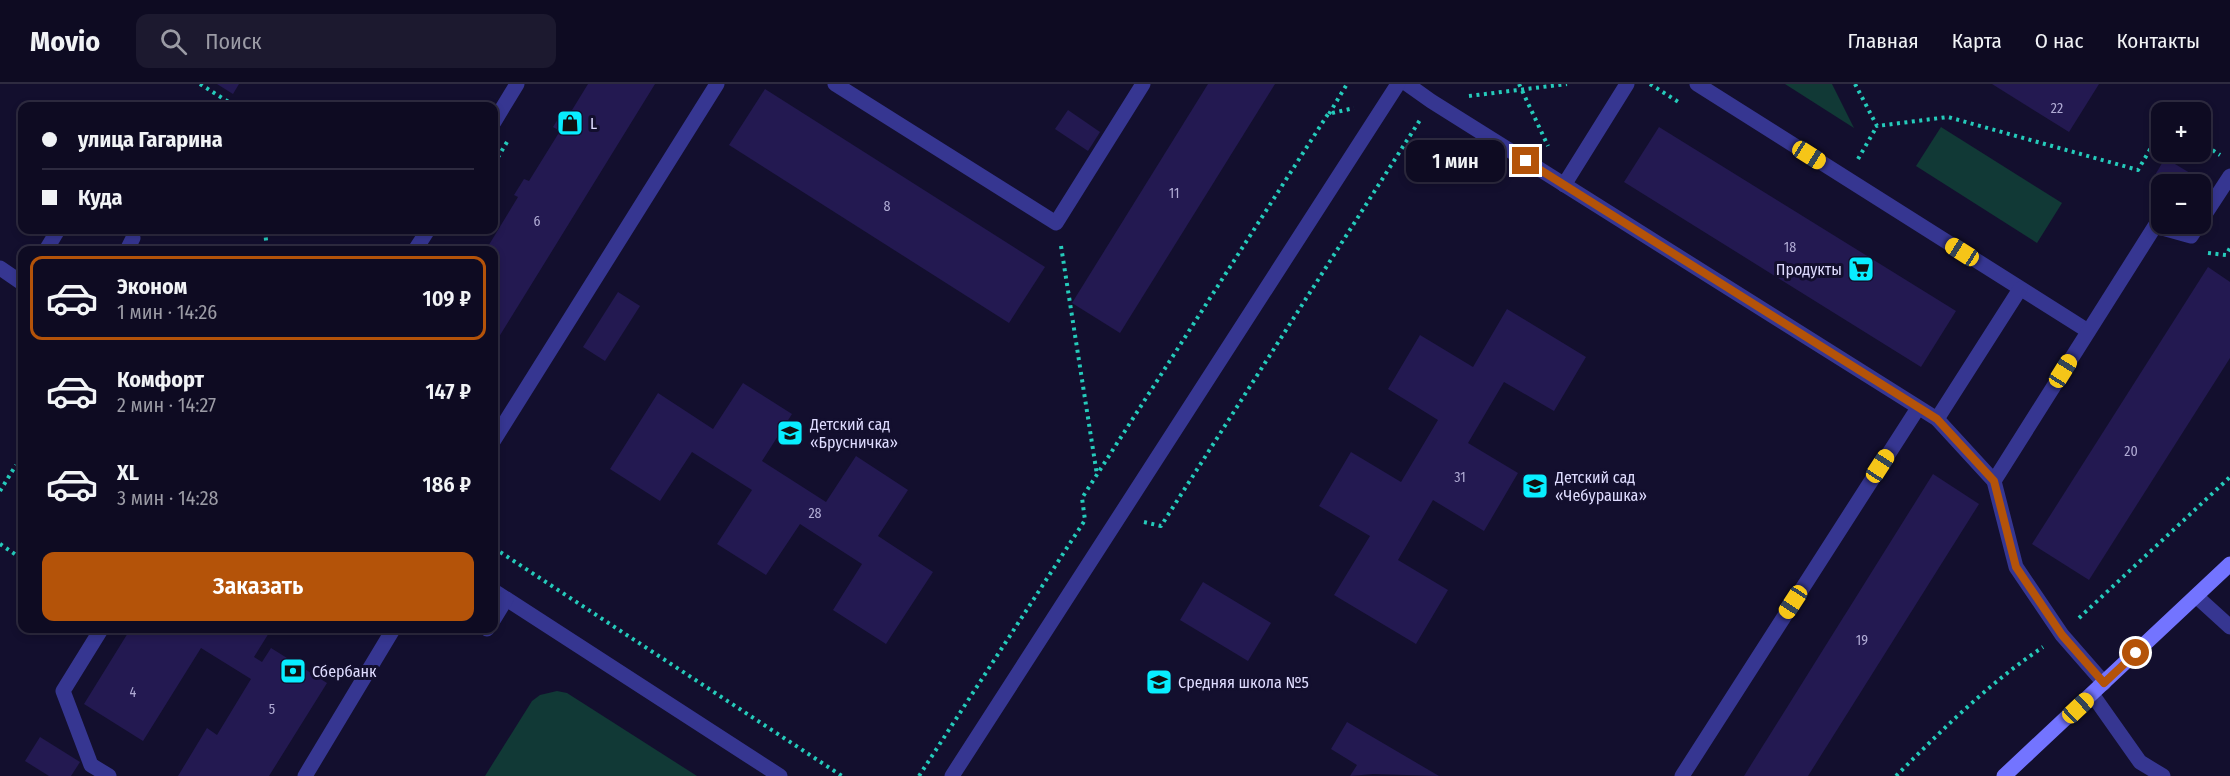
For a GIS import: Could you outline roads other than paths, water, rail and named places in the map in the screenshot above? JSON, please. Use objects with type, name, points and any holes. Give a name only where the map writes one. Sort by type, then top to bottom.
[{"type":"main road","points":[[2004,776],[2230,564]]},
{"type":"lane","points":[[498,115],[517,84]]},
{"type":"lane","points":[[498,434],[717,84]]},
{"type":"lane","points":[[835,84],[1056,223],[1143,84]]},
{"type":"lane","points":[[952,776],[1398,84]]},
{"type":"lane","points":[[1407,84],[1937,419],[1994,481],[2016,567],[2062,635],[2104,683]]},
{"type":"lane","points":[[1564,185],[1627,84]]},
{"type":"lane","points":[[1697,84],[2088,331]]},
{"type":"lane","points":[[2211,206],[2230,176]]},
{"type":"lane","points":[[1994,481],[2151,232]]},
{"type":"lane","points":[[0,268],[18,280]]},
{"type":"lane","points":[[1937,419],[2020,289]]},
{"type":"lane","points":[[1682,776],[1917,408]]},
{"type":"lane","points":[[500,595],[780,776]]},
{"type":"lane","points":[[2196,596],[2230,627]]},
{"type":"lane","points":[[99,633],[63,691],[91,765],[109,776]]},
{"type":"lane","points":[[305,776],[391,633]]},
{"type":"lane","points":[[2092,694],[2140,762],[2163,776]]},
{"type":"place","name":"L","points":[[570,123]]},
{"type":"place","name":"Продукты","points":[[1861,269]]},
{"type":"place","name":"Детский сад «Брусничка»","points":[[790,433]]},
{"type":"place","name":"Детский сад «Чебурашка»","points":[[1535,486]]},
{"type":"place","name":"Сбербанк","points":[[293,671]]},
{"type":"place","name":"Средняя школа №5","points":[[1159,682]]}]
